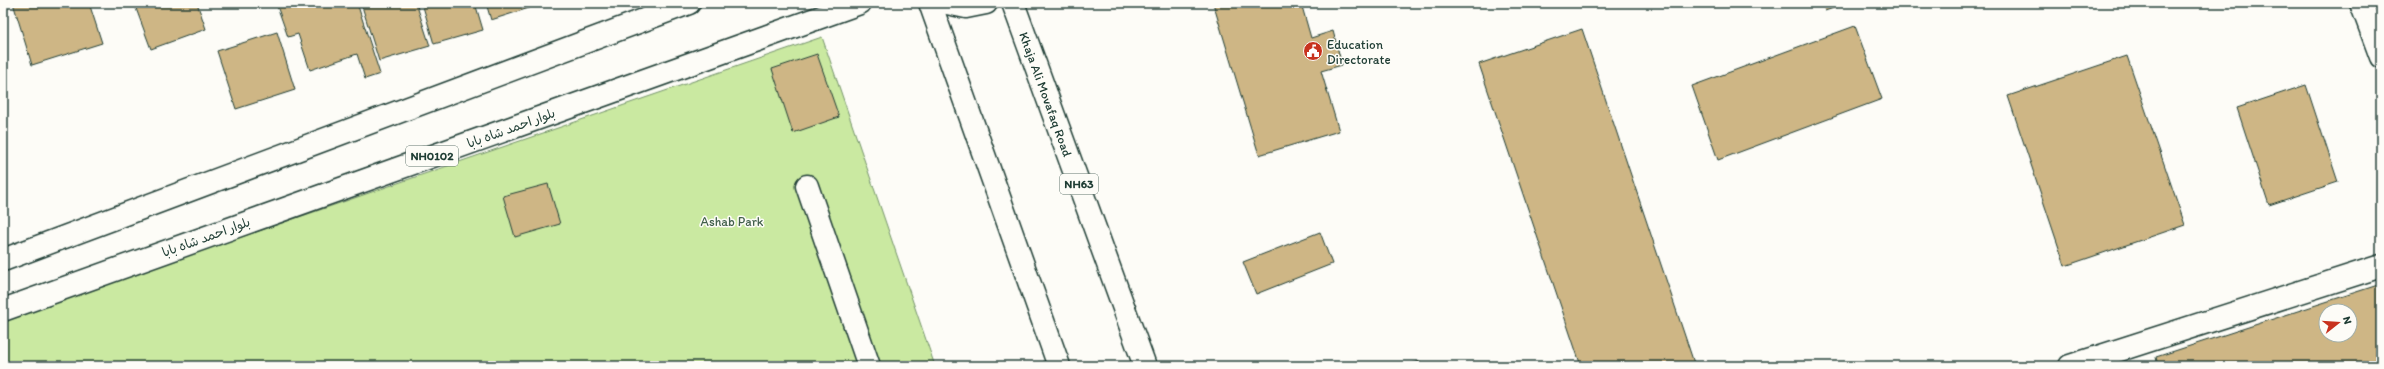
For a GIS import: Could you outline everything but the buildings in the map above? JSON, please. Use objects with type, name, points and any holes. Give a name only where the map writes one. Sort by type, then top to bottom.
[{"type":"main road","points":[[3,260],[689,3]]},
{"type":"main road","name":"بلوار احمد شاه بابا","points":[[3,310],[860,3]]},
{"type":"main road","points":[[930,3],[1060,366]]},
{"type":"main road","points":[[947,3],[966,7],[986,3]]},
{"type":"main road","name":"Khaja Ali Movafaq Road","points":[[1012,3],[1145,366]]},
{"type":"main road","points":[[2362,3],[2381,57]]},
{"type":"main road","points":[[807,186],[869,366]]},
{"type":"main road","points":[[2070,366],[2381,266]]},
{"type":"green space","name":"Ashab Park","points":[[822,37],[935,366],[3,366],[3,319]]},
{"type":"place","name":"Education Directorate","points":[[1313,51]]}]
